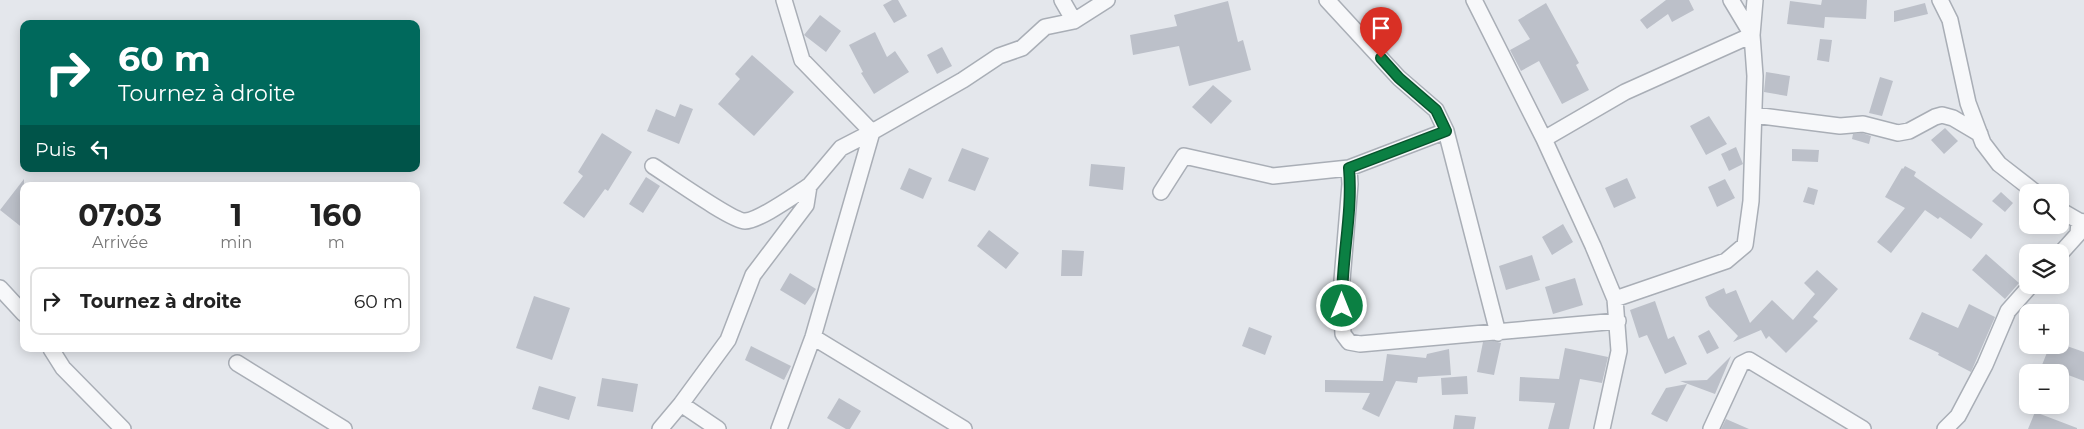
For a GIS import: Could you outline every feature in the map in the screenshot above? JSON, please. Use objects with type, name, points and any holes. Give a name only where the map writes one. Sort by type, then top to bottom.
[{"type":"street","points":[[784,0],[802,60],[872,132]]},
{"type":"street","points":[[1062,0],[1074,21]]},
{"type":"street","points":[[653,166],[730,215],[745,221],[761,216],[809,186],[841,148],[963,80],[999,56],[1022,48],[1045,26],[1074,21],[1107,0]]},
{"type":"street","points":[[1327,0],[1399,78],[1436,110],[1446,131],[1498,333]]},
{"type":"street","points":[[1474,0],[1544,139],[1615,299],[1618,321],[1618,358],[1602,429]]},
{"type":"street","points":[[1730,0],[1752,35]]},
{"type":"street","points":[[1615,299],[1726,261],[1746,245],[1751,201],[1755,76],[1752,35],[1755,0]]},
{"type":"street","points":[[1940,0],[1950,20],[1968,102],[1984,143],[1999,164],[2025,184]]},
{"type":"street","points":[[1544,139],[1625,92],[1752,35]]},
{"type":"street","points":[[1754,115],[1840,126],[1863,124],[1898,133],[1909,131],[1942,115],[1953,118],[1980,134]]},
{"type":"street","points":[[1161,192],[1184,156],[1273,176],[1349,168],[1446,131]]},
{"type":"street","points":[[779,429],[813,336],[872,132]]},
{"type":"street","points":[[1349,168],[1350,184],[1342,292],[1343,334],[1349,342],[1360,344],[1618,321]]},
{"type":"street","points":[[660,429],[681,404],[728,340],[753,275],[806,205],[809,186]]},
{"type":"street","points":[[2069,215],[2081,221],[2078,234],[2069,244]]},
{"type":"street","points":[[0,288],[20,310]]},
{"type":"street","points":[[1945,429],[1958,416],[1985,364],[2008,311],[2023,294]]},
{"type":"street","points":[[813,336],[964,429]]},
{"type":"street","points":[[53,352],[63,368],[123,429]]},
{"type":"street","points":[[1711,429],[1741,364],[1749,360],[1863,429]]},
{"type":"street","points":[[237,363],[344,429]]},
{"type":"street","points":[[681,404],[718,429]]},
{"type":"building","points":[[892,0],[898,0],[907,16],[894,23],[883,5]]},
{"type":"building","points":[[1666,0],[1689,0],[1694,10],[1672,22],[1668,14],[1647,29],[1640,20]]},
{"type":"building","points":[[1822,0],[1867,0],[1866,19],[1825,17],[1824,28],[1787,24],[1790,1],[1821,5]]},
{"type":"building","points":[[1228,1],[1238,42],[1243,40],[1251,70],[1189,86],[1179,46],[1133,55],[1130,35],[1177,26],[1174,15]]},
{"type":"building","points":[[1546,3],[1579,63],[1576,65],[1589,90],[1562,104],[1539,61],[1521,71],[1510,50],[1530,39],[1518,20]]},
{"type":"building","points":[[1925,3],[1928,14],[1894,22],[1894,11]]},
{"type":"building","points":[[820,15],[841,31],[826,52],[804,35]]},
{"type":"building","points":[[875,32],[887,57],[895,51],[909,72],[874,94],[861,73],[863,72],[849,45]]},
{"type":"building","points":[[1820,39],[1832,40],[1829,62],[1817,60]]},
{"type":"building","points":[[942,47],[952,66],[937,74],[927,55]]},
{"type":"building","points":[[752,55],[794,92],[754,136],[718,104],[740,79],[735,74]]},
{"type":"building","points":[[1766,72],[1790,76],[1787,96],[1764,92]]},
{"type":"building","points":[[1880,77],[1893,81],[1882,116],[1869,113]]},
{"type":"building","points":[[1213,85],[1232,101],[1211,124],[1192,107]]},
{"type":"building","points":[[680,104],[693,109],[679,144],[647,131],[656,109],[675,117]]},
{"type":"building","points":[[1709,116],[1727,144],[1706,155],[1690,126]]},
{"type":"building","points":[[1945,128],[1958,141],[1944,154],[1931,140]]},
{"type":"building","points":[[602,133],[632,152],[608,191],[605,189],[584,218],[563,203],[583,176],[578,172]]},
{"type":"building","points":[[1862,133],[1871,136],[1869,144],[1852,139],[1853,134]]},
{"type":"building","points":[[1736,147],[1743,164],[1729,171],[1721,154]]},
{"type":"building","points":[[962,148],[989,158],[975,191],[948,181]]},
{"type":"building","points":[[1792,149],[1819,150],[1818,162],[1792,161]]},
{"type":"building","points":[[1091,164],[1125,167],[1123,190],[1089,186]]},
{"type":"building","points":[[1905,166],[1916,172],[1914,176],[1983,224],[1971,239],[1940,217],[1938,219],[1925,210],[1891,253],[1877,242],[1905,208],[1885,197]]},
{"type":"building","points":[[909,168],[932,178],[923,199],[900,189]]},
{"type":"building","points":[[646,177],[660,186],[643,213],[629,204]]},
{"type":"building","points":[[1627,178],[1636,198],[1614,208],[1605,188]]},
{"type":"building","points":[[1725,179],[1735,198],[1717,207],[1708,187]]},
{"type":"building","points":[[20,184],[20,226],[0,210]]},
{"type":"building","points":[[1808,187],[1818,190],[1814,205],[1803,202]]},
{"type":"building","points":[[2001,192],[2013,203],[2005,212],[1992,201]]},
{"type":"building","points":[[1563,224],[1573,242],[1552,255],[1542,237]]},
{"type":"building","points":[[989,230],[1019,253],[1006,269],[977,246]]},
{"type":"building","points":[[1062,250],[1084,251],[1082,276],[1061,276]]},
{"type":"building","points":[[1986,254],[2019,283],[2005,299],[1972,270]]},
{"type":"building","points":[[1532,255],[1540,280],[1506,290],[1499,266]]},
{"type":"building","points":[[1817,270],[1838,289],[1813,317],[1818,321],[1786,353],[1769,336],[1766,339],[1761,330],[1733,342],[1738,336],[1709,306],[1705,297],[1724,288],[1726,294],[1736,290],[1750,323],[1772,300],[1793,320],[1815,294],[1804,283]]},
{"type":"building","points":[[790,273],[816,289],[805,305],[780,290]]},
{"type":"building","points":[[1575,278],[1583,305],[1553,314],[1545,287]]},
{"type":"building","points":[[534,296],[570,308],[552,360],[516,348]]},
{"type":"building","points":[[1655,301],[1668,339],[1674,336],[1687,364],[1665,374],[1647,335],[1639,338],[1630,310]]},
{"type":"building","points":[[1969,304],[1995,317],[1971,372],[1938,355],[1939,353],[1909,339],[1922,312],[1958,328]]},
{"type":"building","points":[[1249,327],[1272,336],[1265,355],[1242,346]]},
{"type":"building","points":[[1709,330],[1719,348],[1707,354],[1698,336]]},
{"type":"building","points":[[1494,341],[1501,343],[1494,375],[1477,372],[1483,342]]},
{"type":"building","points":[[751,346],[791,366],[784,380],[745,360]]},
{"type":"building","points":[[2069,347],[2084,352],[2084,381],[2069,375],[2069,364],[2042,364],[2046,354],[2069,354]]},
{"type":"building","points":[[1565,348],[1608,357],[1602,383],[1580,379],[1569,429],[1548,429],[1555,403],[1519,401],[1520,377],[1559,379]]},
{"type":"building","points":[[1449,349],[1451,375],[1418,377],[1417,383],[1396,381],[1379,417],[1362,409],[1370,393],[1325,392],[1325,380],[1383,381],[1387,354],[1426,358],[1427,354]]},
{"type":"building","points":[[1731,356],[1715,394],[1680,381],[1707,380]]},
{"type":"building","points":[[1467,376],[1468,394],[1442,395],[1441,378]]},
{"type":"building","points":[[602,378],[638,384],[633,412],[597,406]]},
{"type":"building","points":[[1687,384],[1667,422],[1651,414],[1666,388]]},
{"type":"building","points":[[539,386],[576,397],[569,420],[532,409]]},
{"type":"building","points":[[839,398],[861,411],[850,429],[846,429],[827,418]]},
{"type":"building","points":[[2034,414],[2040,414],[2077,428],[2077,429],[2028,429]]},
{"type":"building","points":[[1455,415],[1476,417],[1474,429],[1453,429]]},
{"type":"building","points":[[1726,419],[1749,429],[1721,429]]},
{"type":"route","points":[[1342,306],[1342,269],[1347,245],[1349,168],[1446,131],[1436,110],[1399,78],[1381,58]]}]
